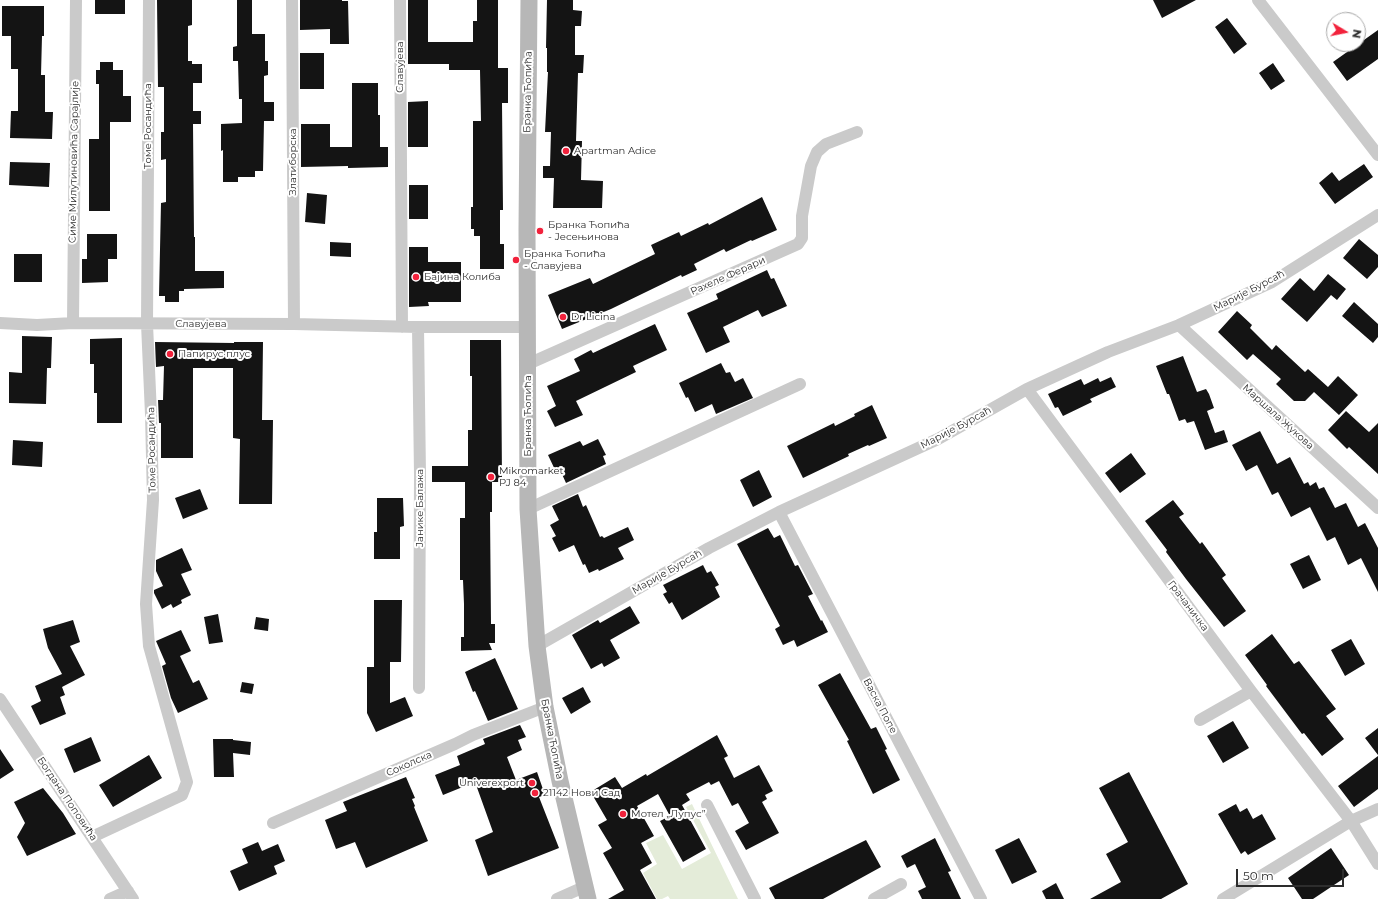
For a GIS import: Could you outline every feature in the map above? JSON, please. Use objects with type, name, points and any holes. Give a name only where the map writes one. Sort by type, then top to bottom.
[{"type":"street","name":"Симе Милутиновића Сарајлије","points":[[73,323],[76,0]]},
{"type":"street","name":"Томе Росандића","points":[[92,836],[182,795],[187,782],[149,646],[146,604],[153,500],[147,324],[149,0]]},
{"type":"street","name":"Златиборска","points":[[292,0],[294,324]]},
{"type":"street","name":"Славујева","points":[[400,0],[402,327]]},
{"type":"street","name":"Бранка Ћопића","points":[[529,0],[528,509],[537,646],[545,707],[560,781],[586,893]]},
{"type":"street","points":[[1258,0],[1378,154]]},
{"type":"street","name":"Рахеле Ферари","points":[[528,364],[798,244],[802,238],[802,216],[811,166],[817,152],[826,144],[857,132]]},
{"type":"street","name":"Марије Бурсаћ","points":[[537,646],[709,548],[779,512],[938,439],[1028,389],[1108,352],[1179,325],[1272,282],[1378,216]]},
{"type":"street","name":"Славујева","points":[[0,323],[37,325],[73,323],[528,327]]},
{"type":"street","name":"Маршала Жукова","points":[[1179,325],[1378,508]]},
{"type":"street","name":"Јанике Балажа","points":[[418,327],[420,475],[419,688]]},
{"type":"street","points":[[528,509],[800,384]]},
{"type":"street","name":"Грачаничка","points":[[1028,389],[1251,690],[1351,821],[1378,864]]},
{"type":"street","name":"Васка Попе","points":[[779,512],[981,899]]},
{"type":"street","points":[[1200,720],[1251,690]]},
{"type":"street","name":"Богдана Поповића","points":[[0,699],[130,895]]},
{"type":"street","name":"Соколска","points":[[273,823],[473,735],[545,707]]},
{"type":"street","points":[[707,805],[755,899]]},
{"type":"street","points":[[1223,899],[1351,821],[1378,808]]},
{"type":"street","points":[[874,899],[900,884]]},
{"type":"street","points":[[557,899],[586,893]]},
{"type":"street","points":[[110,899],[130,895]]},
{"type":"green space","points":[[692,804],[738,899],[670,899],[668,896],[662,899],[657,899],[643,873],[657,864],[646,843],[663,835],[682,869],[711,853],[686,807]]},
{"type":"building","points":[[95,0],[125,0],[125,14],[95,14]]},
{"type":"building","points":[[157,0],[192,0],[192,25],[188,26],[188,61],[192,61],[192,64],[202,64],[202,83],[193,83],[193,111],[201,111],[201,124],[193,124],[195,271],[224,271],[224,288],[184,289],[184,291],[179,291],[179,302],[165,302],[165,296],[159,296],[161,203],[166,202],[166,159],[161,160],[161,132],[164,132],[164,87],[158,87]]},
{"type":"building","points":[[237,0],[252,0],[252,34],[265,34],[265,61],[268,61],[268,75],[264,76],[264,102],[274,102],[274,121],[264,121],[263,171],[255,171],[255,177],[238,177],[238,182],[223,182],[221,124],[242,123],[242,99],[239,99],[238,61],[233,61],[233,47],[237,46]]},
{"type":"building","points":[[300,0],[348,1],[349,44],[330,44],[330,29],[300,30]]},
{"type":"building","points":[[408,0],[428,0],[428,42],[473,42],[473,21],[477,21],[477,0],[498,0],[498,68],[508,68],[508,103],[502,103],[503,210],[500,210],[500,244],[504,244],[504,269],[480,269],[480,236],[474,236],[474,229],[471,229],[471,207],[473,207],[473,121],[481,121],[480,70],[449,70],[449,64],[408,64]]},
{"type":"building","points":[[547,0],[573,0],[573,10],[582,11],[581,26],[575,26],[575,55],[584,55],[583,73],[578,73],[576,141],[582,141],[581,180],[603,181],[602,208],[553,208],[554,178],[543,178],[543,166],[550,166],[551,132],[545,132],[548,72],[546,48]]},
{"type":"building","points":[[1153,0],[1196,0],[1162,18]]},
{"type":"building","points":[[2,6],[44,6],[44,36],[42,36],[41,75],[45,75],[45,112],[53,112],[52,139],[10,138],[11,111],[18,111],[18,69],[11,69],[11,36],[2,36]]},
{"type":"building","points":[[1227,18],[1247,44],[1234,54],[1215,27]]},
{"type":"building","points":[[1378,30],[1378,59],[1347,81],[1333,62],[1347,52],[1366,52],[1366,39]]},
{"type":"building","points":[[300,53],[324,53],[324,89],[300,89]]},
{"type":"building","points":[[100,62],[113,62],[113,70],[123,70],[123,96],[131,96],[131,122],[110,122],[110,211],[89,211],[89,139],[99,139],[99,84],[96,84],[96,70],[100,70]]},
{"type":"building","points":[[1273,63],[1285,81],[1271,90],[1259,73]]},
{"type":"building","points":[[352,83],[378,83],[380,147],[388,147],[388,167],[301,167],[301,124],[330,124],[330,147],[352,147]]},
{"type":"building","points":[[428,101],[428,147],[408,147],[408,102]]},
{"type":"building","points":[[10,162],[50,163],[49,187],[9,185]]},
{"type":"building","points":[[1364,164],[1373,177],[1335,204],[1319,183],[1332,172],[1339,181]]},
{"type":"building","points":[[409,185],[428,185],[428,219],[409,219]]},
{"type":"building","points":[[307,193],[327,195],[325,224],[305,222]]},
{"type":"building","points":[[762,197],[777,230],[726,252],[724,249],[694,264],[697,270],[682,277],[681,275],[611,309],[562,329],[548,295],[590,278],[593,284],[655,254],[651,245],[679,232],[681,236],[708,223],[709,225]]},
{"type":"building","points":[[87,234],[117,234],[117,259],[108,259],[108,282],[82,283],[82,259],[87,259]]},
{"type":"building","points":[[1359,239],[1378,255],[1378,267],[1367,279],[1343,258]]},
{"type":"building","points":[[330,242],[351,243],[351,257],[330,256]]},
{"type":"building","points":[[409,247],[428,247],[428,262],[461,262],[461,302],[428,302],[429,306],[409,307]]},
{"type":"building","points":[[14,254],[42,254],[42,282],[14,282]]},
{"type":"building","points":[[767,270],[771,279],[774,278],[787,306],[762,317],[758,310],[723,327],[730,342],[706,353],[687,313],[718,299],[716,294]]},
{"type":"building","points":[[1328,274],[1346,289],[1337,300],[1331,295],[1307,322],[1281,299],[1300,278],[1314,291]]},
{"type":"building","points":[[1354,302],[1378,324],[1378,337],[1373,343],[1342,316]]},
{"type":"building","points":[[1237,311],[1252,325],[1250,328],[1272,350],[1276,345],[1305,372],[1308,369],[1328,387],[1338,376],[1358,395],[1339,415],[1314,392],[1305,401],[1294,401],[1276,384],[1281,379],[1253,354],[1247,360],[1218,332]]},
{"type":"building","points":[[655,324],[667,350],[633,366],[636,372],[576,401],[583,415],[555,427],[547,411],[556,406],[547,386],[580,371],[574,359],[591,350],[593,353]]},
{"type":"building","points":[[22,336],[52,337],[51,368],[47,368],[46,404],[9,403],[9,372],[22,373]]},
{"type":"building","points":[[122,338],[122,423],[97,423],[97,393],[94,393],[94,364],[90,364],[90,339]]},
{"type":"building","points":[[470,340],[501,340],[502,482],[492,482],[492,512],[490,512],[491,624],[495,624],[495,643],[489,643],[492,650],[461,651],[461,637],[464,637],[464,604],[463,580],[460,580],[460,518],[465,518],[465,482],[432,482],[432,466],[468,466],[468,430],[472,430]]},
{"type":"building","points":[[155,342],[263,342],[262,420],[273,420],[272,504],[239,504],[240,439],[233,438],[233,368],[193,368],[193,458],[161,458],[161,423],[159,423],[158,400],[163,400],[164,366],[156,367]]},
{"type":"building","points":[[1183,356],[1197,392],[1206,389],[1209,394],[1214,408],[1207,411],[1215,433],[1224,430],[1228,442],[1205,450],[1194,421],[1187,423],[1185,419],[1179,421],[1156,366]]},
{"type":"building","points":[[721,363],[726,373],[730,372],[735,382],[743,378],[753,398],[716,414],[712,404],[695,412],[679,383]]},
{"type":"building","points":[[1111,377],[1116,387],[1090,399],[1092,402],[1063,416],[1058,407],[1055,408],[1048,394],[1081,379],[1084,385],[1098,378],[1100,382]]},
{"type":"building","points":[[872,405],[887,438],[848,454],[849,456],[803,478],[787,446],[834,423],[835,426]]},
{"type":"building","points":[[1346,411],[1369,432],[1378,423],[1378,474],[1349,447],[1347,449],[1328,430]]},
{"type":"building","points":[[1260,431],[1277,464],[1290,457],[1304,484],[1308,482],[1310,486],[1316,482],[1319,489],[1324,487],[1335,508],[1346,503],[1358,527],[1365,523],[1378,548],[1378,592],[1361,558],[1348,565],[1335,537],[1327,541],[1310,507],[1291,517],[1278,492],[1272,495],[1257,465],[1246,471],[1232,445]]},
{"type":"building","points":[[598,439],[606,455],[603,456],[606,464],[566,483],[561,472],[557,474],[548,455],[580,441],[583,446]]},
{"type":"building","points":[[13,440],[43,442],[42,467],[12,465]]},
{"type":"building","points":[[1131,453],[1146,474],[1120,493],[1105,473]]},
{"type":"building","points":[[759,470],[772,497],[753,507],[740,480]]},
{"type":"building","points":[[200,489],[208,509],[183,519],[175,498]]},
{"type":"building","points":[[578,494],[583,507],[586,505],[600,537],[602,536],[604,538],[628,527],[634,540],[618,548],[624,559],[599,571],[598,569],[589,573],[585,564],[583,565],[574,545],[559,552],[552,538],[556,536],[550,525],[559,520],[552,506]]},
{"type":"building","points":[[377,498],[403,498],[404,526],[400,527],[400,559],[374,559],[374,532],[377,532]]},
{"type":"building","points":[[1173,500],[1184,514],[1179,517],[1200,544],[1202,542],[1226,575],[1222,578],[1246,611],[1224,627],[1186,579],[1166,552],[1167,550],[1145,521]]},
{"type":"building","points":[[768,528],[774,538],[780,535],[795,566],[798,565],[813,594],[808,596],[828,632],[797,647],[794,640],[783,645],[775,629],[780,626],[737,544]]},
{"type":"building","points":[[182,548],[192,570],[181,574],[191,595],[181,600],[182,603],[173,608],[171,604],[162,609],[154,593],[154,590],[163,586],[156,571],[156,560]]},
{"type":"building","points":[[1309,555],[1321,580],[1303,589],[1290,564]]},
{"type":"building","points":[[703,565],[707,573],[711,571],[719,585],[715,587],[720,597],[682,620],[672,602],[669,604],[663,594],[667,592],[663,585]]},
{"type":"building","points":[[374,600],[402,600],[401,662],[390,662],[390,703],[405,697],[413,716],[376,732],[367,713],[367,667],[374,667]]},
{"type":"building","points":[[630,606],[640,623],[610,640],[620,658],[604,667],[602,663],[591,669],[572,635],[598,620],[600,623]]},
{"type":"building","points":[[218,614],[223,642],[209,644],[204,617]]},
{"type":"building","points":[[256,617],[269,619],[268,631],[254,629]]},
{"type":"building","points":[[73,620],[80,642],[70,646],[85,675],[62,687],[65,695],[60,697],[66,714],[40,725],[31,706],[41,701],[35,686],[62,674],[48,648],[43,629]]},
{"type":"building","points":[[181,630],[191,651],[180,656],[193,683],[199,680],[208,699],[178,713],[171,698],[162,666],[166,664],[156,641]]},
{"type":"building","points":[[1272,634],[1294,664],[1299,661],[1336,709],[1326,716],[1344,739],[1322,756],[1304,733],[1302,734],[1245,655]]},
{"type":"building","points":[[1351,639],[1365,664],[1345,676],[1331,650]]},
{"type":"building","points":[[495,658],[518,709],[488,721],[475,691],[473,692],[465,672]]},
{"type":"building","points":[[840,673],[871,729],[876,727],[887,749],[885,750],[900,780],[873,794],[847,741],[849,740],[818,685]]},
{"type":"building","points":[[242,682],[254,684],[252,694],[240,692]]},
{"type":"building","points":[[583,687],[591,702],[571,714],[562,698]]},
{"type":"building","points":[[1233,721],[1249,748],[1223,763],[1207,736]]},
{"type":"building","points":[[520,725],[526,737],[518,740],[522,750],[507,757],[516,780],[537,772],[545,795],[539,797],[559,848],[488,876],[475,840],[493,832],[475,782],[443,795],[435,775],[460,765],[457,756],[485,744],[483,739]]},
{"type":"building","points":[[1378,728],[1378,755],[1365,738]]},
{"type":"building","points":[[717,735],[728,756],[724,758],[734,778],[759,765],[773,791],[765,795],[767,799],[762,802],[779,833],[746,850],[735,831],[749,823],[738,803],[732,806],[719,781],[711,785],[709,782],[686,794],[690,800],[682,805],[706,849],[683,862],[660,821],[670,816],[658,794],[637,806],[654,836],[641,843],[652,863],[640,870],[656,899],[608,899],[624,890],[603,853],[612,848],[598,825],[607,820],[593,796],[595,795],[592,791],[615,777],[622,788],[646,774],[647,776]]},
{"type":"building","points":[[91,737],[101,761],[74,773],[64,749]]},
{"type":"building","points":[[213,739],[233,739],[251,742],[250,755],[233,753],[234,777],[214,777]]},
{"type":"building","points":[[0,749],[14,770],[0,779]]},
{"type":"building","points":[[149,755],[162,778],[113,807],[99,785]]},
{"type":"building","points":[[1378,756],[1378,789],[1354,807],[1338,786]]},
{"type":"building","points":[[1129,772],[1188,884],[1161,899],[1090,899],[1121,882],[1106,854],[1128,842],[1099,788]]},
{"type":"building","points":[[406,777],[415,798],[412,799],[415,806],[414,807],[428,841],[366,868],[355,842],[336,849],[325,820],[347,811],[343,802]]},
{"type":"building","points":[[43,788],[63,813],[76,834],[27,856],[17,837],[25,823],[14,802]]},
{"type":"building","points":[[1236,804],[1240,812],[1247,808],[1253,819],[1262,814],[1276,839],[1248,855],[1245,851],[1241,854],[1218,814]]},
{"type":"building","points":[[935,838],[951,871],[948,872],[961,899],[922,899],[918,891],[926,887],[915,864],[907,868],[901,856]]},
{"type":"building","points":[[1019,838],[1037,872],[1012,884],[995,850]]},
{"type":"building","points":[[866,840],[881,867],[823,899],[775,899],[769,888]]},
{"type":"building","points":[[258,842],[262,851],[278,844],[285,861],[274,866],[277,874],[239,891],[230,871],[248,863],[242,849]]},
{"type":"building","points":[[1331,848],[1349,875],[1313,899],[1302,899],[1288,878]]},
{"type":"building","points":[[1056,883],[1064,899],[1046,899],[1042,891]]},
{"type":"place","name":"Apartman Adice","points":[[566,151]]},
{"type":"place","name":"Бранка Ћопића - Јесењинова","points":[[540,231]]},
{"type":"place","name":"Бранка Ћопића - Славујева","points":[[516,260]]},
{"type":"place","name":"Бајина Колиба","points":[[416,277]]},
{"type":"place","name":"Dr Licina","points":[[563,317]]},
{"type":"place","name":"Папирус плус","points":[[170,354]]},
{"type":"place","name":"Mikromarket PJ 84","points":[[491,477]]},
{"type":"place","name":"Univerexport","points":[[532,783]]},
{"type":"place","name":"21142 Нови Сад","points":[[535,793]]},
{"type":"place","name":"Мотел „Лупус”","points":[[623,814]]}]
